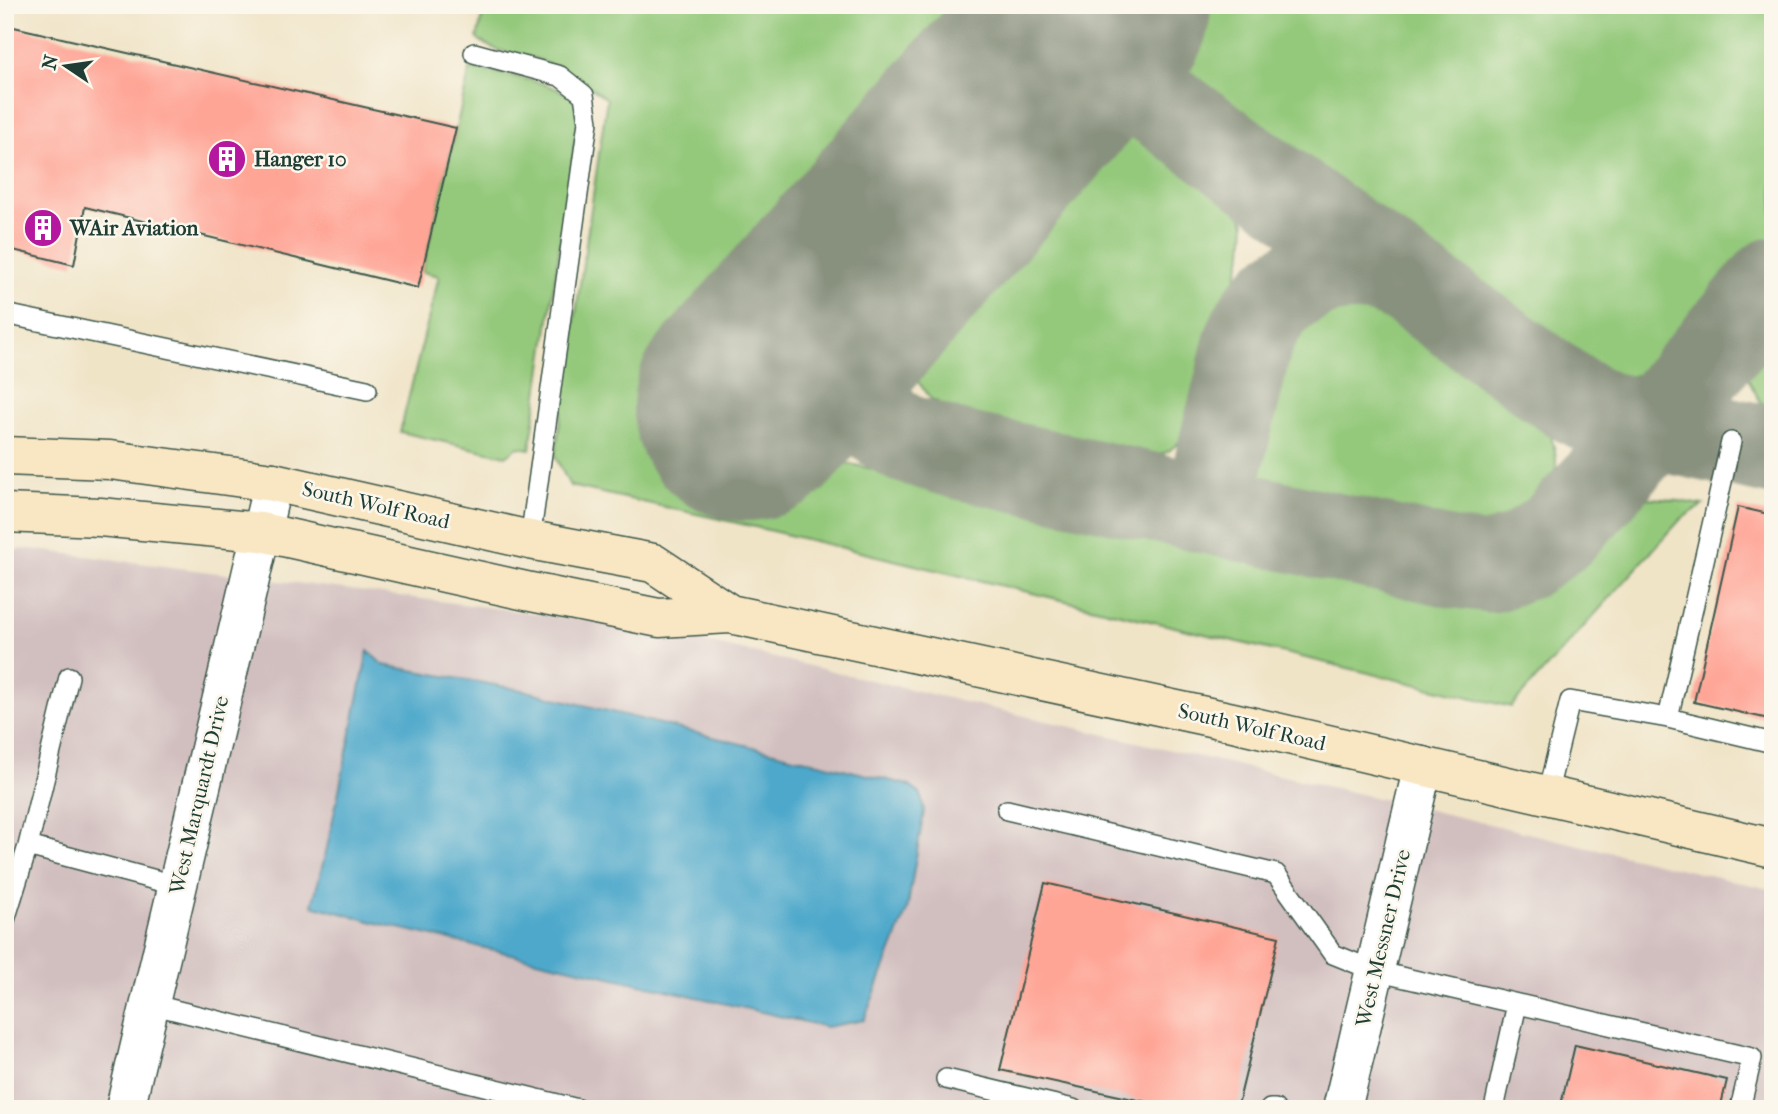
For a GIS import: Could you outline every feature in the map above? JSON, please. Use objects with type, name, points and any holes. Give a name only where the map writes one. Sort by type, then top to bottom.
[{"type":"main road","name":"South Wolf Road","points":[[5,456],[110,460],[273,482],[530,540],[653,563],[730,614]]},
{"type":"main road","name":"South Wolf Road","points":[[5,513],[100,517],[261,532],[659,618],[730,614],[1233,722],[1773,848]]},
{"type":"street","name":"West Marquardt Drive","points":[[125,1109],[273,482]]},
{"type":"street","name":"West Messner Drive","points":[[1342,1109],[1423,766]]},
{"type":"lane","points":[[474,53],[560,76],[584,95],[588,122],[530,540]]},
{"type":"lane","points":[[5,314],[367,390]]},
{"type":"lane","points":[[1668,718],[1731,442]]},
{"type":"lane","points":[[5,920],[28,846],[69,677]]},
{"type":"lane","points":[[1547,795],[1570,701],[1668,718],[1773,744]]},
{"type":"lane","points":[[1007,810],[1276,874],[1333,954],[1375,971],[1752,1058],[1740,1109]]},
{"type":"lane","points":[[28,846],[178,886]]},
{"type":"lane","points":[[150,1004],[578,1109]]},
{"type":"lane","points":[[1494,1109],[1517,1004]]},
{"type":"lane","points":[[946,1079],[1073,1109]]},
{"type":"lane","points":[[1270,1109],[1275,1109]]},
{"type":"shaded area","points":[[30,549],[642,627],[1773,890],[1773,1109],[5,1109],[5,550]]},
{"type":"green space","points":[[485,5],[973,5],[982,14],[985,32],[983,51],[704,375],[788,450],[1451,599],[1507,599],[1539,586],[1566,566],[1616,512],[1634,500],[1660,499],[1703,505],[1681,519],[1511,707],[755,527],[570,486],[555,456],[607,99],[548,64],[483,43],[477,38]]},
{"type":"green space","points":[[1179,5],[1773,5],[1773,240],[1674,356],[1644,374],[1608,380],[1576,372],[1197,97],[1179,74],[1172,39]]},
{"type":"green space","points":[[470,69],[506,75],[560,90],[570,96],[580,108],[530,449],[518,447],[506,456],[400,432],[439,276],[422,272]]},
{"type":"green space","points":[[1084,109],[1124,115],[1164,138],[1226,184],[1245,223],[1243,252],[1196,427],[1169,451],[1147,459],[965,415],[931,399],[913,375],[907,344],[909,320],[922,298]]},
{"type":"green space","points":[[1344,299],[1383,300],[1398,308],[1539,416],[1552,440],[1556,468],[1548,495],[1541,507],[1521,527],[1505,534],[1481,539],[1272,487],[1255,475],[1247,455],[1276,350],[1305,315]]},
{"type":"green space","points":[[1773,328],[1773,406],[1761,403],[1745,370],[1749,357]]},
{"type":"water","points":[[368,651],[383,665],[523,690],[908,785],[921,794],[924,811],[907,910],[864,1020],[826,1027],[377,923],[312,905],[327,848]]},
{"type":"building","name":"Hanger 10","points":[[5,25],[456,128],[418,288],[85,207],[74,265],[5,248]]},
{"type":"building","points":[[1738,507],[1773,515],[1773,720],[1694,702]]},
{"type":"building","points":[[1045,883],[1279,937],[1237,1109],[1179,1109],[1000,1070]]},
{"type":"building","points":[[1575,1045],[1727,1080],[1720,1109],[1560,1109]]},
{"type":"taxiway","points":[[1022,5],[1571,398],[1603,415],[1773,451]]},
{"type":"taxiway","points":[[892,241],[849,336],[853,371],[868,406],[885,426],[906,439],[960,455],[1457,564],[1491,568],[1523,556],[1556,533],[1601,485],[1773,282]]},
{"type":"taxiway","points":[[1219,461],[1247,346],[1260,319],[1271,304],[1300,282],[1335,269],[1373,269],[1403,279]]},
{"type":"runway","points":[[746,408],[1098,5]]},
{"type":"place","name":"Hanger 10","points":[[227,159]]},
{"type":"place","name":"WAir Aviation","points":[[43,228]]}]
